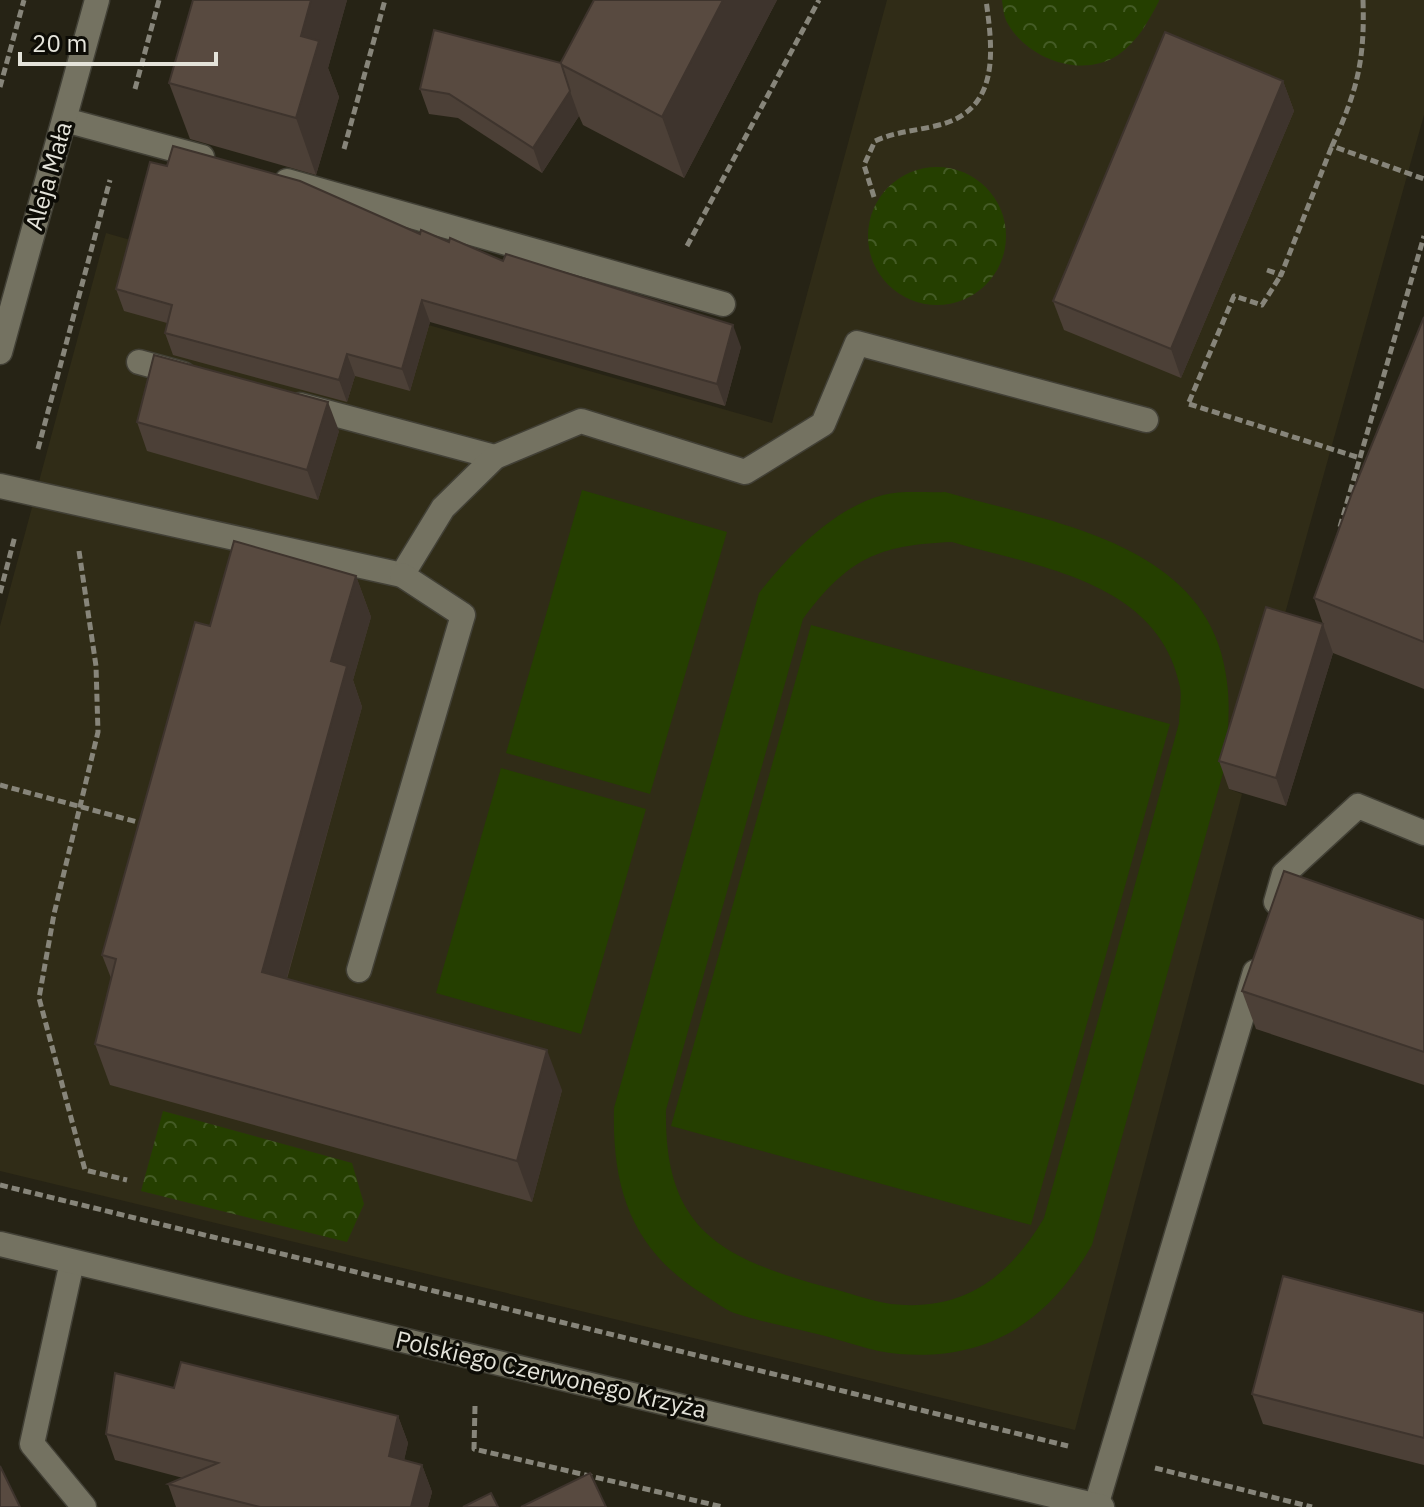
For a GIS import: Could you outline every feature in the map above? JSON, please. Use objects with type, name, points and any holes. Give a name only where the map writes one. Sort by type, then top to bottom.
[{"type":"street","name":"Aleja Mała","points":[[0,352],[97,0]]},
{"type":"street","points":[[65,120],[227,164]]},
{"type":"street","points":[[257,172],[723,304]]},
{"type":"street","points":[[402,575],[443,508],[495,457],[581,421],[745,472],[823,424],[857,343],[1146,420]]},
{"type":"street","points":[[139,362],[201,379]]},
{"type":"street","points":[[278,399],[495,457]]},
{"type":"street","points":[[0,486],[402,575],[463,615],[359,970]]},
{"type":"street","points":[[1271,918],[1284,874],[1358,806],[1424,833]]},
{"type":"street","points":[[1093,1506],[1111,1457],[1262,948]]},
{"type":"street","name":"Polskiego Czerwonego Krzyża","points":[[0,1244],[1093,1506]]},
{"type":"street","points":[[72,1262],[32,1444],[84,1507]]},
{"type":"path","points":[[0,87],[24,0]]},
{"type":"path","points":[[0,593],[159,0]]},
{"type":"path","points":[[331,193],[385,0]]},
{"type":"path","points":[[666,287],[819,0]]},
{"type":"path","points":[[874,197],[864,165],[875,141],[912,129],[937,126],[963,114],[981,96],[993,68],[986,0]]},
{"type":"path","points":[[1188,404],[1234,296],[1262,305],[1281,275],[1356,92],[1364,44],[1363,0]]},
{"type":"path","points":[[1332,146],[1424,179]]},
{"type":"path","points":[[1340,529],[1424,236]]},
{"type":"path","points":[[1267,270],[1281,275]]},
{"type":"path","points":[[1146,420],[1188,404],[1360,458]]},
{"type":"path","points":[[72,502],[96,666],[98,732],[39,998],[85,1170],[127,1180]]},
{"type":"path","points":[[0,785],[141,823]]},
{"type":"path","points":[[0,1185],[1312,1507]]},
{"type":"path","points":[[475,1399],[474,1449],[723,1507]]},
{"type":"shaded area","points":[[887,0],[1424,0],[1424,115],[1279,635],[1229,789],[1242,794],[1075,1430],[0,1171],[0,626],[106,233],[772,423]]},
{"type":"green space","points":[[1002,0],[1159,1],[1142,31],[1125,50],[1104,62],[1073,65],[1042,56],[1029,47],[1008,24]]},
{"type":"green space","points":[[937,167],[963,173],[985,188],[1000,210],[1006,236],[1000,262],[985,284],[963,299],[937,305],[911,299],[889,284],[874,262],[868,236],[874,210],[889,188],[911,173]]},
{"type":"green space","points":[[582,490],[727,532],[650,794],[506,753]]},
{"type":"green space","points":[[945,492],[1078,529],[1121,546],[1160,569],[1192,598],[1215,635],[1227,682],[1229,716],[1223,773],[1092,1245],[1056,1295],[1036,1315],[1013,1331],[961,1351],[899,1354],[734,1313],[675,1273],[641,1234],[630,1212],[617,1163],[614,1108],[759,593],[798,549],[846,511],[890,493]],"holes":[[[952,542],[1056,571],[1090,584],[1121,601],[1148,623],[1168,651],[1181,700],[1179,723],[1044,1218],[1016,1257],[982,1286],[941,1302],[891,1304],[756,1264],[706,1233],[688,1211],[675,1184],[668,1151],[666,1110],[803,619],[835,582],[866,559],[903,547]]]},
{"type":"green space","points":[[811,625],[1170,724],[1031,1225],[671,1126]]},
{"type":"green space","points":[[501,768],[646,809],[581,1034],[436,993]]},
{"type":"green space","points":[[163,1111],[352,1163],[364,1204],[347,1242],[141,1191]]},
{"type":"building","points":[[193,0],[311,0],[301,36],[319,41],[296,118],[169,83]]},
{"type":"building","points":[[594,0],[723,0],[662,117],[560,64]]},
{"type":"building","points":[[434,30],[561,63],[570,91],[533,148],[449,94],[420,89]]},
{"type":"building","points":[[1165,32],[1283,81],[1171,349],[1053,301]]},
{"type":"building","points":[[173,146],[300,181],[420,234],[421,230],[449,242],[450,238],[503,261],[506,254],[733,325],[717,384],[422,300],[402,369],[347,354],[339,380],[165,333],[172,305],[116,289],[150,162],[167,166]]},
{"type":"building","points":[[1424,317],[1424,642],[1314,598],[1352,493]]},
{"type":"building","points":[[154,355],[328,402],[307,470],[137,422]]},
{"type":"building","points":[[234,541],[356,576],[331,661],[347,666],[262,972],[547,1050],[517,1161],[95,1044],[116,959],[102,955],[195,622],[210,626]]},
{"type":"building","points":[[1266,607],[1323,624],[1276,778],[1219,761]]},
{"type":"building","points":[[1284,871],[1424,920],[1424,1052],[1242,991]]},
{"type":"building","points":[[1283,1276],[1424,1313],[1424,1438],[1252,1394]]},
{"type":"building","points":[[181,1362],[398,1416],[389,1456],[422,1465],[411,1507],[260,1507],[168,1484],[218,1463],[106,1434],[115,1373],[174,1388]]},
{"type":"building","points":[[0,1466],[20,1507],[0,1507]]},
{"type":"building","points":[[590,1473],[606,1507],[521,1507]]},
{"type":"building","points":[[491,1493],[498,1507],[463,1507]]}]
